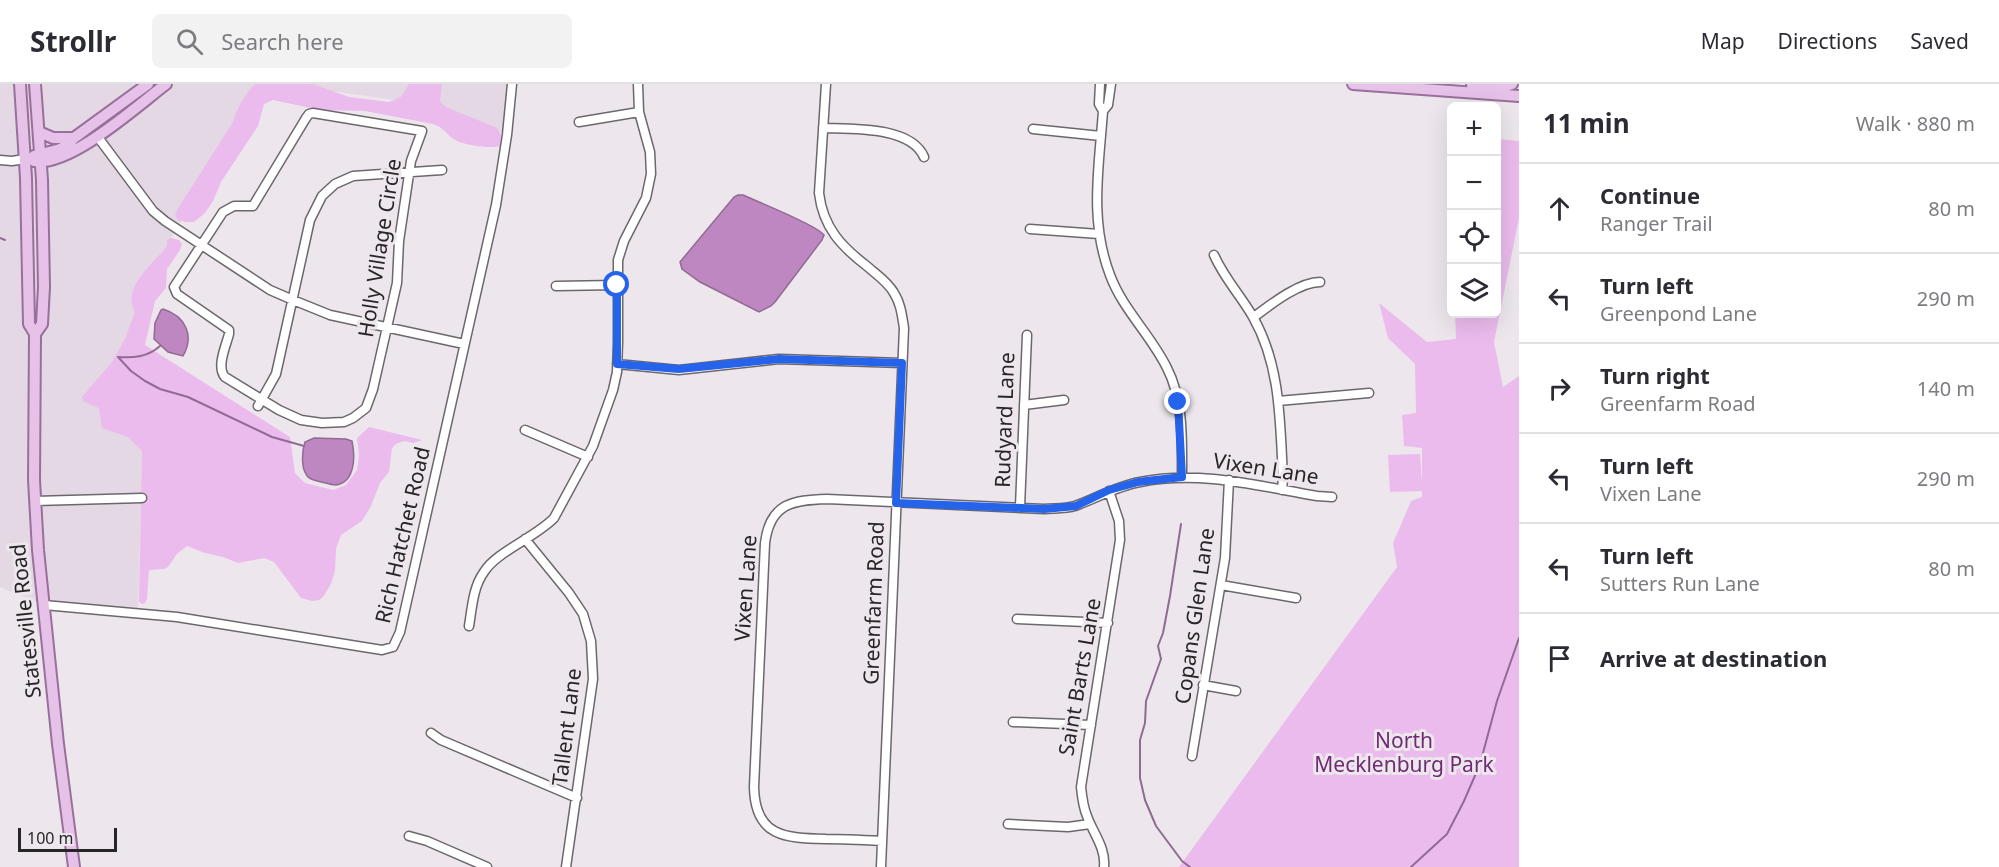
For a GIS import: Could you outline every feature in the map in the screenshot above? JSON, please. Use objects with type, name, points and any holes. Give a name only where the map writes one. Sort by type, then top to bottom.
[{"type":"main road","name":"Statesville Road","points":[[20,84],[25,159],[29,324],[35,334],[35,501],[58,744],[75,867]]},
{"type":"main road","name":"Statesville Road","points":[[35,84],[39,132],[44,287],[42,324],[35,334]]},
{"type":"main road","points":[[40,158],[68,146],[74,138],[149,84]]},
{"type":"main road","points":[[97,136],[96,133],[101,127],[149,84]]},
{"type":"main road","points":[[25,159],[63,157],[97,136],[166,84]]},
{"type":"main road","points":[[1353,84],[1519,96]]},
{"type":"main road","points":[[1412,87],[1467,84],[1503,87],[1512,84]]},
{"type":"main road","points":[[39,132],[53,138],[74,138]]},
{"type":"street","name":"Rich Hatchet Road","points":[[44,605],[177,617],[382,650],[393,647],[400,632],[496,205],[506,144],[512,84]]},
{"type":"street","points":[[468,626],[475,591],[484,570],[554,518],[588,457],[609,407],[617,364],[618,260],[621,248],[646,198],[651,174],[650,152],[639,112],[638,84]]},
{"type":"street","name":"Greenfarm Road","points":[[826,84],[819,193],[825,219],[840,244],[882,278],[895,294],[904,328],[881,867]]},
{"type":"street","points":[[1101,84],[1099,104],[1103,111],[1096,198],[1099,234],[1105,259],[1117,291],[1127,310],[1162,359],[1175,385],[1182,477]]},
{"type":"street","points":[[1103,111],[1108,105],[1112,84]]},
{"type":"street","points":[[579,122],[639,112]]},
{"type":"street","name":"Holly Village Circle","points":[[309,114],[422,131],[409,172],[400,232],[397,283],[387,328],[366,408],[353,418],[345,422],[334,423],[312,422],[290,416],[260,403],[222,374],[221,367],[229,330],[175,291],[175,284],[201,244],[227,208],[239,205],[253,206],[309,114]]},
{"type":"street","points":[[823,128],[892,134],[915,144],[924,157]]},
{"type":"street","points":[[1033,129],[1101,136]]},
{"type":"street","points":[[97,136],[153,211],[270,290],[330,315],[464,344]]},
{"type":"street","points":[[0,160],[25,159]]},
{"type":"street","points":[[260,403],[276,374],[315,206],[326,192],[340,181],[353,176],[442,171]]},
{"type":"street","points":[[1030,229],[1099,234]]},
{"type":"street","points":[[1214,255],[1254,317],[1274,370],[1278,401],[1282,490]]},
{"type":"street","points":[[1254,317],[1303,285],[1320,282]]},
{"type":"street","points":[[556,286],[617,285]]},
{"type":"street","name":"Rudyard Lane","points":[[1020,507],[1027,335]]},
{"type":"street","points":[[617,364],[679,369],[779,359],[902,363]]},
{"type":"street","points":[[1278,401],[1369,393]]},
{"type":"street","points":[[1024,405],[1064,400]]},
{"type":"street","points":[[525,430],[588,457]]},
{"type":"street","name":"Vixen Lane","points":[[882,841],[818,839],[782,835],[770,828],[760,815],[754,797],[765,543],[768,525],[778,512],[791,503],[827,499],[1066,508],[1076,506],[1109,490],[1138,482],[1182,477],[1228,480],[1332,497]]},
{"type":"street","name":"Copans Glen Lane","points":[[1192,756],[1227,540],[1228,480]]},
{"type":"street","name":"Saint Barts Lane","points":[[1104,867],[1103,850],[1084,807],[1081,787],[1118,562],[1120,530],[1109,490]]},
{"type":"street","points":[[35,501],[142,498]]},
{"type":"street","name":"Tallent Lane","points":[[525,539],[583,614],[591,640],[593,679],[566,867]]},
{"type":"street","points":[[1221,585],[1296,598]]},
{"type":"street","points":[[1017,619],[1108,622]]},
{"type":"street","points":[[1203,685],[1236,691]]},
{"type":"street","points":[[1013,722],[1091,724]]},
{"type":"street","points":[[431,733],[441,740],[577,798]]},
{"type":"street","points":[[1008,824],[1068,827],[1090,824]]},
{"type":"street","points":[[409,836],[427,841],[487,867]]},
{"type":"shaded area","points":[[0,84],[273,84],[246,106],[168,244],[146,299],[138,612],[44,605],[0,587]]},
{"type":"shaded area","points":[[282,84],[512,84],[507,135],[430,105]]},
{"type":"shaded area","points":[[738,195],[743,195],[799,220],[824,235],[775,302],[759,312],[700,282],[682,269],[680,262]]},
{"type":"shaded area","points":[[163,309],[177,316],[186,327],[188,341],[183,356],[168,352],[154,339],[155,323]]},
{"type":"shaded area","points":[[314,438],[352,441],[353,467],[343,483],[332,485],[312,480],[307,476],[304,471],[303,450],[305,442]]},
{"type":"green space","points":[[255,84],[313,84],[349,97],[389,102],[401,97],[409,84],[442,84],[440,101],[446,107],[497,128],[501,135],[500,146],[485,147],[461,142],[433,124],[365,111],[320,110],[273,100],[264,104],[258,126],[221,182],[205,213],[194,222],[178,220],[175,216],[177,210],[233,122],[245,96]]},
{"type":"green space","name":"North Mecklenburg Park","points":[[1501,139],[1519,141],[1519,218],[1501,307]]},
{"type":"green space","points":[[171,238],[179,240],[182,244],[167,269],[166,288],[155,301],[145,345],[290,437],[295,473],[305,483],[333,490],[346,485],[357,470],[359,455],[357,438],[369,427],[422,440],[413,443],[404,441],[392,448],[389,472],[380,483],[371,506],[362,521],[341,535],[336,549],[335,571],[331,584],[319,600],[301,598],[274,562],[264,558],[238,563],[187,546],[177,554],[168,567],[149,570],[147,599],[145,603],[139,602],[142,451],[128,437],[102,428],[99,408],[84,402],[82,397],[112,362],[125,339],[135,312],[132,303],[134,287],[167,246],[167,240]]},
{"type":"green space","name":"North Mecklenburg Park","points":[[1379,303],[1427,342],[1456,339],[1455,318],[1499,318],[1494,342],[1503,387],[1519,376],[1519,867],[1179,867],[1397,567],[1393,543],[1411,501],[1422,497],[1422,491],[1390,492],[1388,455],[1420,454],[1422,483],[1422,448],[1404,446],[1402,415],[1416,413],[1415,364],[1388,338]]},
{"type":"waterway","points":[[0,238],[5,240]]},
{"type":"waterway","points":[[118,357],[140,356],[160,346]]},
{"type":"waterway","points":[[118,357],[131,371],[160,389],[188,397],[272,437],[304,446]]},
{"type":"waterway","points":[[1181,524],[1170,596],[1163,633],[1158,646],[1161,659],[1146,701],[1145,723],[1140,740],[1140,778],[1145,800],[1156,826],[1182,861],[1190,867]]},
{"type":"waterway","points":[[1411,867],[1447,834],[1464,801],[1480,764],[1497,701],[1519,638]]},
{"type":"route","points":[[617,285],[617,364],[679,369],[779,359],[902,363],[896,503],[1066,508],[1126,485],[1155,479],[1182,477],[1178,402]]}]
